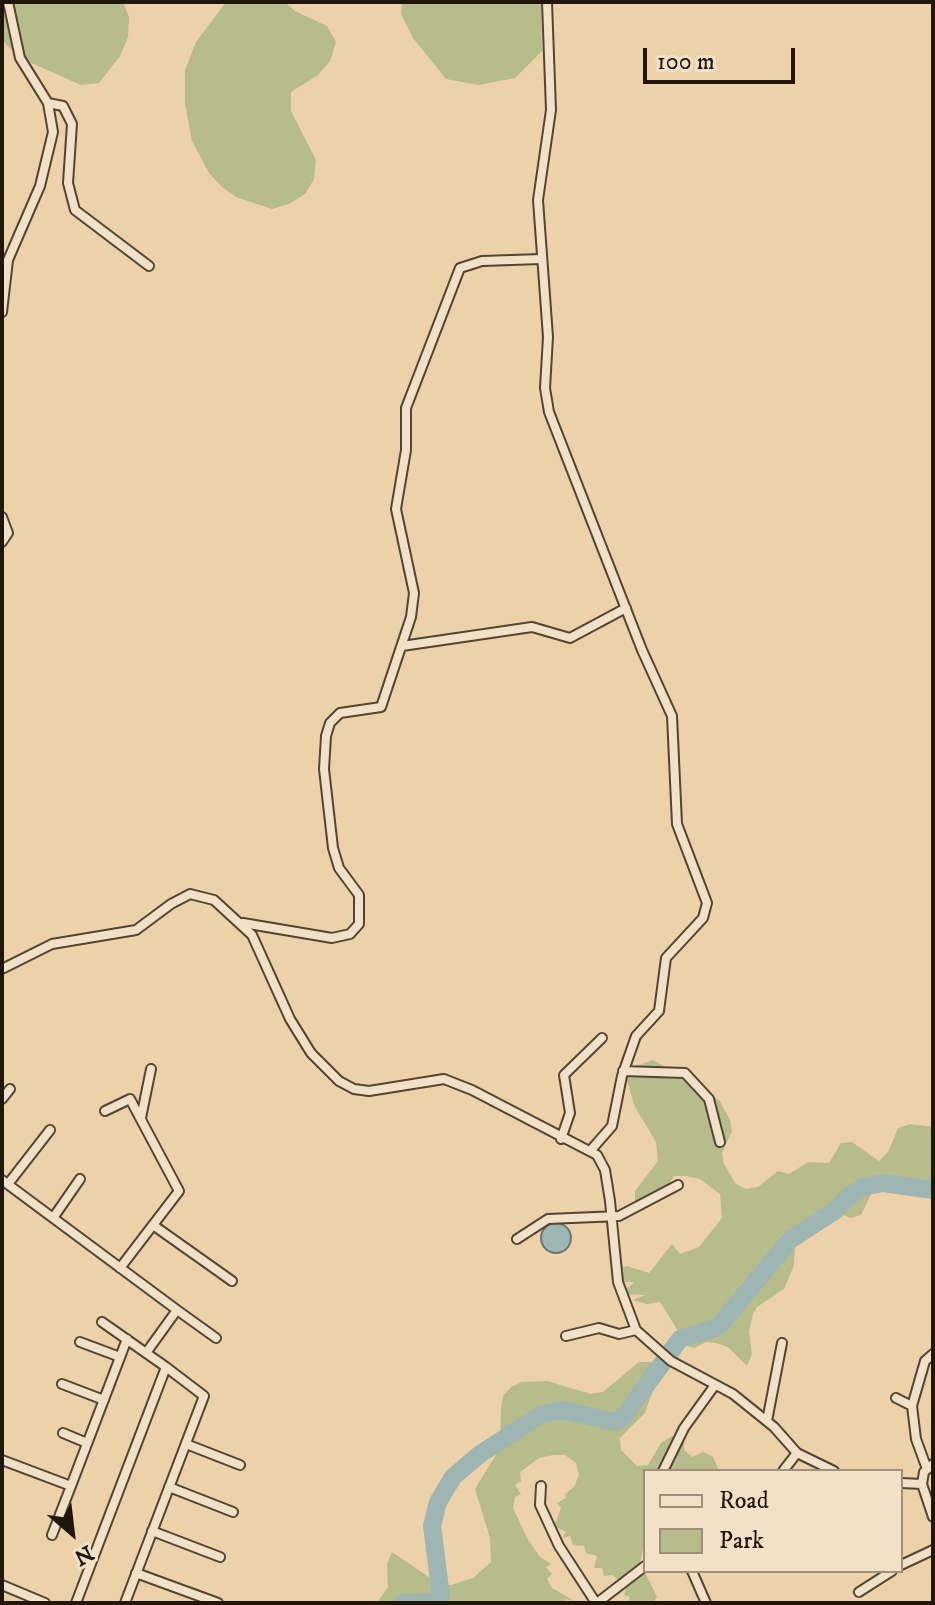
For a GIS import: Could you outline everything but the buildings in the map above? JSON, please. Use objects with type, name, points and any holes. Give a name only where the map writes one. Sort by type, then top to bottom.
[{"type":"street","points":[[2,312],[8,260],[40,186],[53,132],[48,103],[20,58],[8,2]]},
{"type":"street","points":[[547,2],[551,110],[538,200],[548,337],[545,388],[549,412],[672,716],[677,824],[707,903],[703,918],[666,958],[659,1011],[636,1036],[623,1071],[612,1126],[591,1150]]},
{"type":"street","points":[[48,103],[63,106],[72,124],[68,183],[75,210],[149,266]]},
{"type":"street","points":[[243,923],[319,938],[342,938],[358,927],[359,895],[339,868],[333,848],[324,769],[327,729],[340,713],[381,707],[402,646],[414,593],[397,499],[406,450],[404,419],[413,389],[435,341],[450,284],[460,268],[482,261],[541,259]]},
{"type":"street","points":[[2,517],[8,533],[2,542]]},
{"type":"street","points":[[402,646],[532,627],[570,638],[626,608]]},
{"type":"street","points":[[2,969],[27,953],[63,940],[111,936],[136,930],[190,894],[214,900],[243,923],[260,948],[282,1004],[306,1045],[339,1081],[354,1089],[369,1091],[444,1079],[484,1096],[561,1139],[591,1150],[605,1170],[615,1268],[624,1304],[636,1330],[671,1361],[733,1394],[767,1421],[797,1453],[830,1469]]},
{"type":"street","points":[[561,1139],[570,1113],[564,1075],[602,1038]]},
{"type":"street","points":[[140,1119],[151,1069]]},
{"type":"street","points":[[623,1071],[685,1073],[709,1099],[720,1142]]},
{"type":"street","points":[[2,1099],[10,1089]]},
{"type":"street","points":[[105,1111],[130,1099],[179,1191],[120,1268]]},
{"type":"street","points":[[50,1130],[5,1182],[216,1338]]},
{"type":"street","points":[[53,1218],[80,1179]]},
{"type":"street","points":[[517,1239],[548,1219],[626,1214],[678,1185]]},
{"type":"street","points":[[153,1225],[232,1281]]},
{"type":"street","points":[[146,1353],[177,1310]]},
{"type":"street","points":[[102,1322],[204,1396],[125,1603]]},
{"type":"street","points":[[566,1336],[602,1327],[619,1334],[636,1330]]},
{"type":"street","points":[[52,1535],[127,1339]]},
{"type":"street","points":[[80,1342],[120,1357]]},
{"type":"street","points":[[767,1421],[782,1343]]},
{"type":"street","points":[[933,1354],[924,1364],[912,1406],[916,1439],[930,1466],[922,1484],[933,1517]]},
{"type":"street","points":[[76,1603],[166,1367]]},
{"type":"street","points":[[62,1384],[104,1400]]},
{"type":"street","points":[[664,1469],[684,1428],[715,1385]]},
{"type":"street","points":[[896,1398],[912,1406]]},
{"type":"street","points":[[63,1433],[87,1443]]},
{"type":"street","points":[[186,1444],[240,1465]]},
{"type":"street","points":[[785,1469],[797,1453]]},
{"type":"street","points":[[2,1460],[71,1486]]},
{"type":"street","points":[[903,1483],[922,1484]]},
{"type":"street","points":[[541,1486],[540,1505],[569,1568],[596,1603],[643,1568]]},
{"type":"street","points":[[169,1487],[233,1512]]},
{"type":"street","points":[[152,1531],[220,1557]]},
{"type":"street","points":[[903,1564],[933,1550]]},
{"type":"street","points":[[136,1573],[218,1603]]},
{"type":"street","points":[[693,1573],[706,1603]]},
{"type":"street","points":[[859,1592],[889,1573]]},
{"type":"street","points":[[2,1585],[45,1603]]},
{"type":"green space","points":[[2,2],[123,2],[129,17],[128,37],[120,56],[99,83],[81,85],[20,58],[2,40]]},
{"type":"green space","points":[[226,2],[285,2],[295,11],[327,26],[336,42],[330,61],[318,75],[291,92],[291,111],[316,160],[314,179],[305,194],[289,204],[272,209],[236,197],[222,187],[209,173],[192,141],[185,104],[185,70],[196,42]]},
{"type":"green space","points":[[402,2],[541,2],[542,51],[515,78],[478,85],[446,79],[413,38],[401,14]]},
{"type":"green space","points":[[653,1060],[719,1100],[730,1120],[732,1131],[722,1153],[724,1164],[736,1184],[746,1189],[758,1187],[778,1171],[789,1174],[808,1162],[829,1163],[841,1143],[852,1142],[879,1161],[888,1152],[898,1128],[910,1124],[933,1127],[933,1199],[897,1192],[872,1192],[861,1215],[850,1218],[837,1212],[802,1230],[795,1240],[794,1265],[784,1289],[757,1307],[753,1314],[749,1331],[752,1354],[747,1366],[728,1347],[716,1343],[706,1342],[694,1348],[681,1344],[678,1331],[660,1302],[647,1304],[633,1300],[645,1295],[622,1294],[634,1282],[615,1282],[615,1270],[627,1266],[649,1273],[672,1244],[680,1254],[699,1247],[722,1218],[720,1194],[700,1179],[687,1176],[674,1176],[660,1197],[637,1205],[635,1202],[635,1191],[658,1161],[656,1142],[634,1105],[627,1080],[631,1068]]},
{"type":"green space","points":[[639,1362],[652,1362],[658,1367],[657,1379],[645,1413],[620,1438],[621,1450],[637,1466],[648,1465],[661,1443],[672,1436],[684,1439],[684,1450],[692,1457],[703,1452],[713,1457],[718,1468],[643,1469],[643,1549],[640,1562],[657,1597],[653,1603],[627,1603],[630,1597],[624,1595],[627,1586],[612,1575],[604,1576],[602,1568],[594,1568],[597,1556],[586,1553],[584,1546],[573,1545],[570,1536],[562,1538],[566,1532],[554,1526],[561,1508],[557,1503],[566,1498],[565,1494],[574,1487],[579,1475],[576,1463],[565,1455],[553,1455],[539,1458],[520,1472],[521,1481],[515,1485],[521,1494],[515,1497],[513,1508],[527,1538],[540,1557],[551,1564],[546,1567],[552,1574],[547,1579],[552,1588],[578,1603],[566,1599],[563,1603],[377,1603],[388,1587],[387,1564],[392,1552],[439,1584],[451,1585],[473,1578],[491,1562],[490,1538],[475,1489],[500,1448],[503,1396],[511,1387],[522,1382],[547,1381],[591,1394],[603,1392]]},
{"type":"water","points":[[556,1223],[562,1224],[570,1232],[570,1244],[562,1252],[556,1253],[550,1252],[542,1244],[541,1238],[542,1232],[550,1224]]},
{"type":"waterway","points":[[403,1603],[436,1602],[441,1596],[432,1526],[438,1502],[453,1477],[480,1454],[542,1414],[562,1410],[615,1422],[624,1416],[680,1339],[718,1327],[790,1240],[836,1210],[862,1187],[883,1183],[933,1190]]}]
